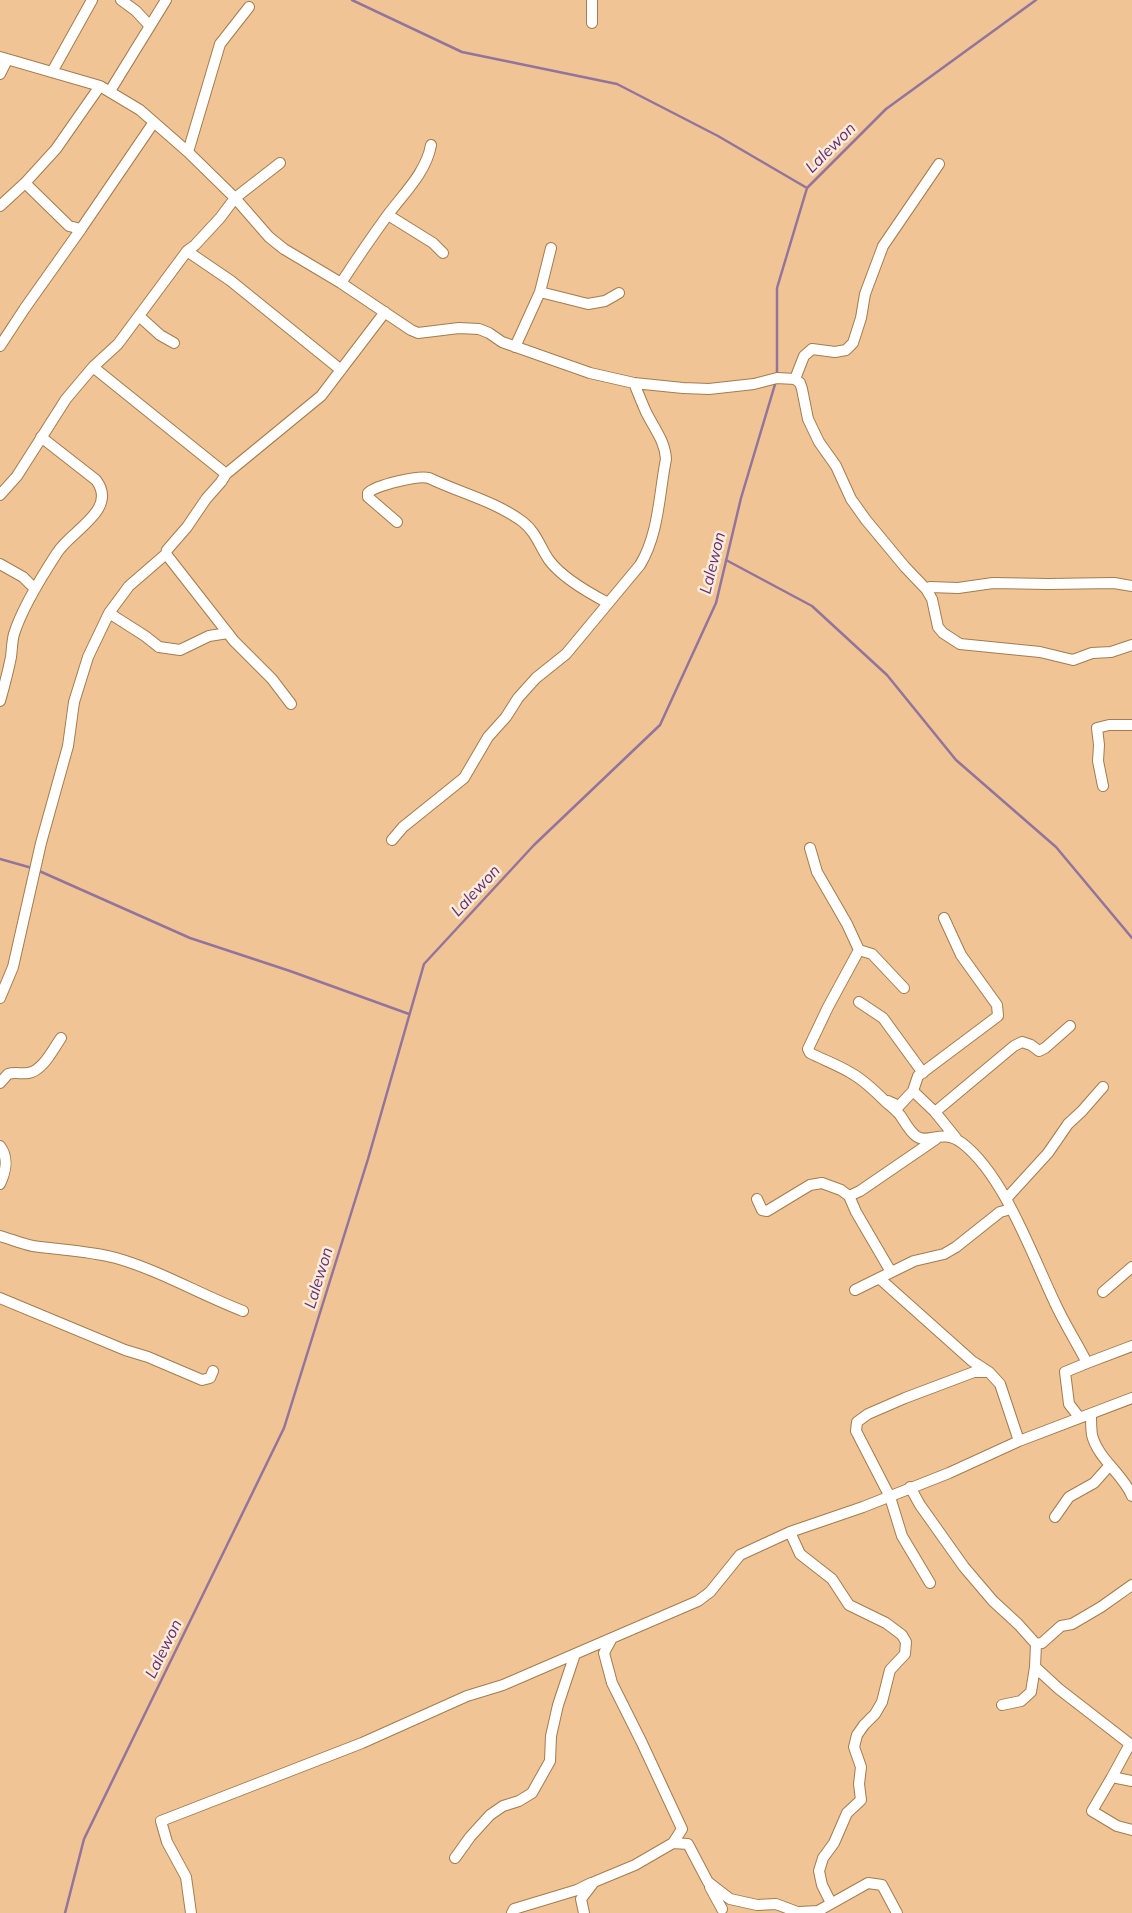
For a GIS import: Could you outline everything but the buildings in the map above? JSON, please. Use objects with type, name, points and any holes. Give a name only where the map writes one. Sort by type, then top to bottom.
[{"type":"street","points":[[52,72],[92,0]]},
{"type":"street","points":[[121,0],[150,25]]},
{"type":"street","points":[[110,91],[166,0]]},
{"type":"street","points":[[592,0],[592,23]]},
{"type":"street","points":[[188,152],[220,44],[249,7]]},
{"type":"street","points":[[0,74],[3,58],[100,86],[110,91],[140,110],[188,152],[235,198],[269,237],[404,326],[418,333],[459,328],[479,329],[502,342],[590,373],[634,383],[708,389],[754,384],[777,378],[795,380],[800,383],[808,419],[819,442],[836,466],[851,499],[905,567],[926,589],[932,599],[938,627],[943,633],[960,644],[1040,652],[1073,660],[1132,646]]},
{"type":"street","points":[[0,206],[56,149],[100,86]]},
{"type":"street","points":[[0,346],[154,122]]},
{"type":"street","points":[[341,283],[416,178],[428,156],[431,145]]},
{"type":"street","points":[[0,495],[17,476],[66,399],[93,367],[118,344],[187,251],[220,218],[235,198],[280,163]]},
{"type":"street","points":[[795,380],[804,356],[812,349],[834,352],[846,350],[853,343],[861,318],[865,294],[883,246],[939,164]]},
{"type":"street","points":[[25,182],[69,226],[81,229]]},
{"type":"street","points":[[388,215],[433,242],[443,253]]},
{"type":"street","points":[[515,346],[540,292],[551,248]]},
{"type":"street","points":[[187,251],[231,281],[341,370]]},
{"type":"street","points":[[540,292],[588,304],[605,301],[619,293]]},
{"type":"street","points":[[0,998],[13,967],[41,843],[68,746],[74,702],[88,657],[109,613],[129,586],[166,554],[167,550],[187,528],[206,498],[226,474],[321,396],[385,312]]},
{"type":"street","points":[[139,316],[174,343]]},
{"type":"street","points":[[93,367],[226,474]]},
{"type":"street","points":[[392,840],[403,827],[464,778],[488,737],[506,717],[518,698],[536,678],[566,654],[646,556],[654,530],[666,459],[664,443],[646,413],[634,383]]},
{"type":"street","points":[[0,702],[7,677],[13,635],[35,589],[58,550],[92,517],[103,499],[102,489],[96,480],[41,437]]},
{"type":"street","points":[[398,522],[368,497],[368,493],[372,489],[391,482],[421,477],[429,478],[480,498],[522,521],[533,532],[554,565],[580,586],[608,602]]},
{"type":"street","points":[[166,554],[228,633],[272,679],[291,704]]},
{"type":"street","points":[[0,564],[23,577],[35,589]]},
{"type":"street","points":[[926,589],[930,587],[958,588],[993,583],[1114,583],[1132,586]]},
{"type":"street","points":[[109,613],[159,647],[180,650],[209,636],[228,633]]},
{"type":"street","points":[[1103,786],[1098,760],[1100,745],[1097,728],[1109,725],[1132,725]]},
{"type":"street","points":[[810,848],[817,872],[847,924],[859,950],[872,954],[904,988]]},
{"type":"street","points":[[882,1098],[899,1106],[913,1091],[918,1076],[998,1016],[997,1005],[961,955],[944,918]]},
{"type":"street","points":[[859,950],[808,1048],[810,1053],[852,1073],[882,1098],[918,1138],[948,1136],[956,1139],[978,1158],[992,1175],[1006,1199],[1056,1306],[1088,1362]]},
{"type":"street","points":[[859,1002],[884,1018],[923,1072]]},
{"type":"street","points":[[935,1112],[1014,1046],[1022,1042],[1032,1045],[1039,1051],[1070,1026]]},
{"type":"street","points":[[0,1083],[8,1074],[35,1071],[61,1038]]},
{"type":"street","points":[[1006,1199],[1048,1153],[1068,1124],[1103,1087]]},
{"type":"street","points":[[913,1091],[935,1112],[956,1136],[956,1139]]},
{"type":"street","points":[[849,1196],[860,1191],[942,1136]]},
{"type":"street","points":[[0,1146],[4,1151],[6,1170],[0,1184]]},
{"type":"street","points":[[757,1199],[762,1210],[767,1211],[810,1185],[822,1183],[841,1190],[849,1196],[856,1212],[891,1272]]},
{"type":"street","points":[[855,1290],[914,1261],[944,1254],[956,1247],[1000,1212],[1011,1209]]},
{"type":"street","points":[[0,1236],[32,1246],[72,1249],[115,1258],[170,1277],[205,1296],[242,1311]]},
{"type":"street","points":[[1103,1292],[1132,1268]]},
{"type":"street","points":[[879,1278],[965,1355],[989,1372],[1000,1384],[1020,1440]]},
{"type":"street","points":[[0,1298],[202,1380],[210,1378],[214,1371]]},
{"type":"street","points":[[1079,1418],[1070,1404],[1065,1372],[1132,1346]]},
{"type":"street","points":[[930,1583],[902,1536],[890,1497],[856,1431],[857,1422],[868,1414],[913,1394],[974,1372],[989,1372]]},
{"type":"street","points":[[191,1913],[186,1877],[167,1842],[161,1820],[362,1743],[467,1696],[503,1685],[698,1601],[710,1592],[740,1555],[790,1532],[890,1497],[949,1473],[1020,1440],[1132,1401]]},
{"type":"street","points":[[1091,1414],[1092,1436],[1110,1465],[1128,1487],[1132,1496]]},
{"type":"street","points":[[1055,1517],[1069,1497],[1094,1483],[1110,1465]]},
{"type":"street","points":[[910,1488],[964,1567],[993,1601],[1036,1644],[1031,1692],[1021,1701],[1002,1705]]},
{"type":"street","points":[[790,1532],[800,1554],[832,1579],[849,1605],[886,1623],[902,1634],[906,1642],[905,1654],[890,1670],[882,1702],[875,1714],[857,1735],[854,1747],[861,1767],[859,1784],[861,1800],[847,1813],[834,1843],[823,1858],[820,1871],[822,1885],[831,1903]]},
{"type":"street","points":[[1036,1644],[1042,1643],[1061,1626],[1072,1624],[1101,1607],[1132,1585]]},
{"type":"street","points":[[512,1913],[514,1909],[578,1890],[635,1865],[674,1843],[682,1829],[612,1683],[604,1652],[612,1638]]},
{"type":"street","points":[[455,1858],[470,1837],[490,1815],[503,1806],[519,1801],[532,1793],[550,1760],[551,1736],[558,1705],[576,1654]]},
{"type":"street","points":[[1035,1667],[1059,1689],[1130,1744],[1092,1811],[1117,1826],[1132,1830]]},
{"type":"street","points":[[1112,1777],[1132,1781]]},
{"type":"street","points":[[674,1843],[688,1844],[708,1882],[720,1912]]},
{"type":"street","points":[[584,1913],[581,1899],[594,1882]]},
{"type":"street","points":[[708,1882],[730,1900],[757,1905],[776,1904],[800,1912],[818,1911],[868,1883],[882,1885],[897,1913]]},
{"type":"waterway","points":[[352,0],[462,52],[617,84],[718,136],[807,188]]},
{"type":"waterway","name":"Lalewon","points":[[777,376],[777,288],[807,188],[886,109],[1036,0]]},
{"type":"waterway","name":"Lalewon","points":[[65,1913],[84,1839],[284,1428],[368,1159],[424,964],[534,845],[660,725],[716,603],[741,498],[776,381]]},
{"type":"waterway","points":[[726,560],[812,606],[887,675],[956,760],[1056,847],[1132,938]]},
{"type":"waterway","points":[[0,859],[32,868]]},
{"type":"waterway","points":[[37,870],[190,938],[290,971],[409,1014]]}]
